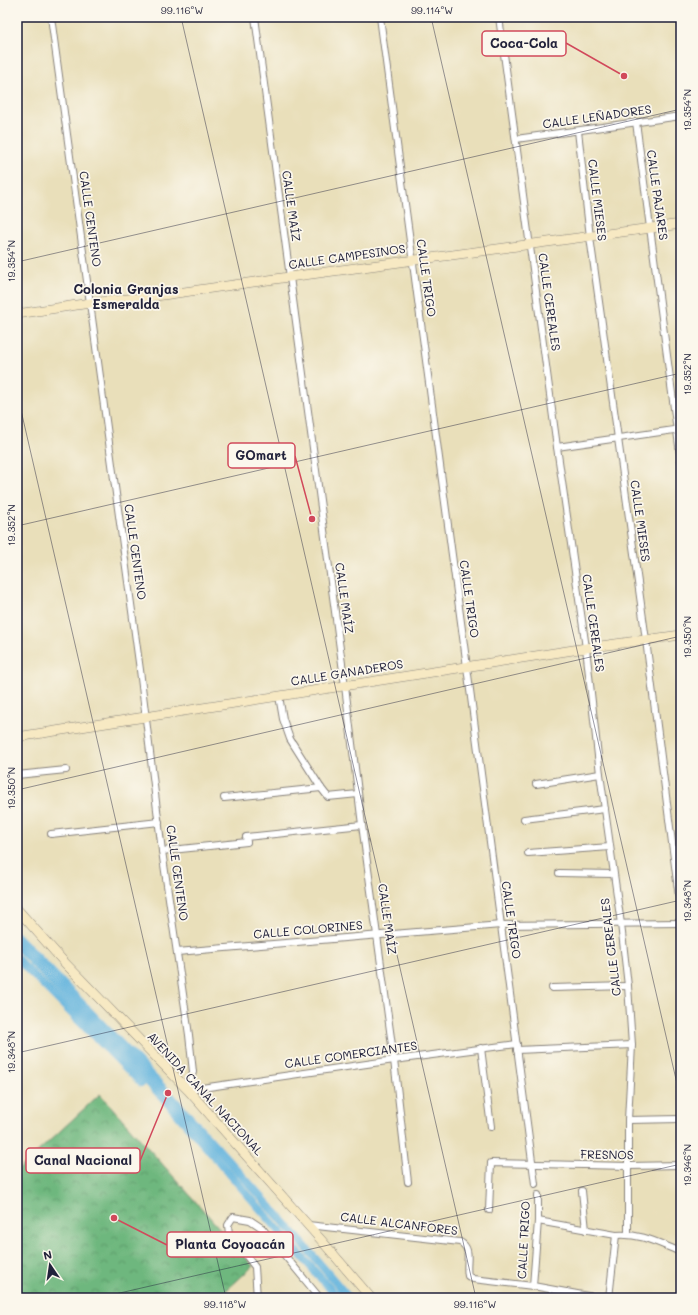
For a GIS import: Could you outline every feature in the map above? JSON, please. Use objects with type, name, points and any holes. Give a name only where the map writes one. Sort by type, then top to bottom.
[{"type":"street","name":"CALLE CENTENO","points":[[51,17],[146,717],[162,851],[193,1072],[188,1090]]},
{"type":"street","name":"CALLE MAÍZ","points":[[255,17],[345,686],[362,825],[378,935],[408,1182]]},
{"type":"street","name":"CALLE TRIGO","points":[[380,17],[468,667],[535,1184]]},
{"type":"street","name":"CALLE CEREALES","points":[[499,17],[557,447],[586,648],[600,774],[628,986],[632,1045],[628,1120],[628,1234]]},
{"type":"street","name":"CALLE LEÑADORES","points":[[516,140],[681,116]]},
{"type":"street","name":"CALLE PAJARES","points":[[636,122],[679,430],[681,461]]},
{"type":"street","name":"CALLE MIESES","points":[[578,132],[590,237],[646,640],[681,913]]},
{"type":"street","name":"CALLE CAMPESINOS","points":[[17,314],[681,224]]},
{"type":"street","points":[[557,447],[679,430]]},
{"type":"street","name":"CALLE GANADEROS","points":[[17,737],[586,648],[681,635]]},
{"type":"street","points":[[279,696],[283,719],[290,739],[328,797],[358,794]]},
{"type":"street","points":[[17,775],[66,770]]},
{"type":"street","points":[[536,784],[600,774]]},
{"type":"street","points":[[224,798],[321,788]]},
{"type":"street","points":[[524,819],[605,808]]},
{"type":"street","points":[[51,834],[159,822]]},
{"type":"street","points":[[162,851],[247,842],[246,837],[362,825]]},
{"type":"street","points":[[528,853],[610,847]]},
{"type":"street","points":[[559,873],[613,874]]},
{"type":"street","name":"AVENIDA CANAL NACIONAL","points":[[17,909],[64,962],[188,1090],[371,1298]]},
{"type":"street","name":"CALLE COLORINES","points":[[177,952],[501,925],[681,923]]},
{"type":"street","points":[[552,988],[628,986]]},
{"type":"street","name":"CALLE COMERCIANTES","points":[[188,1090],[481,1048],[632,1045]]},
{"type":"street","points":[[481,1048],[491,1127]]},
{"type":"street","points":[[628,1120],[681,1119]]},
{"type":"street","name":"FRESNOS","points":[[489,1210],[491,1163],[681,1166]]},
{"type":"street","points":[[582,1191],[586,1230]]},
{"type":"street","name":"CALLE TRIGO","points":[[533,1286],[538,1221],[538,1195]]},
{"type":"street","points":[[257,1298],[255,1266],[229,1234],[228,1225],[233,1216],[250,1220],[262,1228],[320,1298]]},
{"type":"street","points":[[538,1221],[616,1235],[628,1234],[642,1236],[681,1252]]},
{"type":"street","name":"CALLE ALCANFORES","points":[[308,1225],[460,1242],[466,1245],[468,1250],[467,1271],[468,1276],[473,1279],[533,1286],[575,1296],[599,1298]]},
{"type":"street","points":[[609,1298],[616,1235]]},
{"type":"green space","points":[[100,1094],[253,1266],[218,1298],[17,1298],[17,1171]]},
{"type":"waterway","points":[[17,936],[168,1093],[292,1231],[349,1298]]},
{"type":"waterway","points":[[17,946],[165,1100],[338,1298]]},
{"type":"waterway","points":[[17,959],[141,1083]]},
{"type":"place","name":"Coca-Cola","points":[[624,76]]},
{"type":"place","name":"GOmart","points":[[312,519]]},
{"type":"place","name":"Canal Nacional","points":[[168,1093]]},
{"type":"place","name":"Planta Coyoacán","points":[[114,1218]]},
{"type":"district","name":"Colonia Granjas Esmeralda","points":[[126,296]]}]
